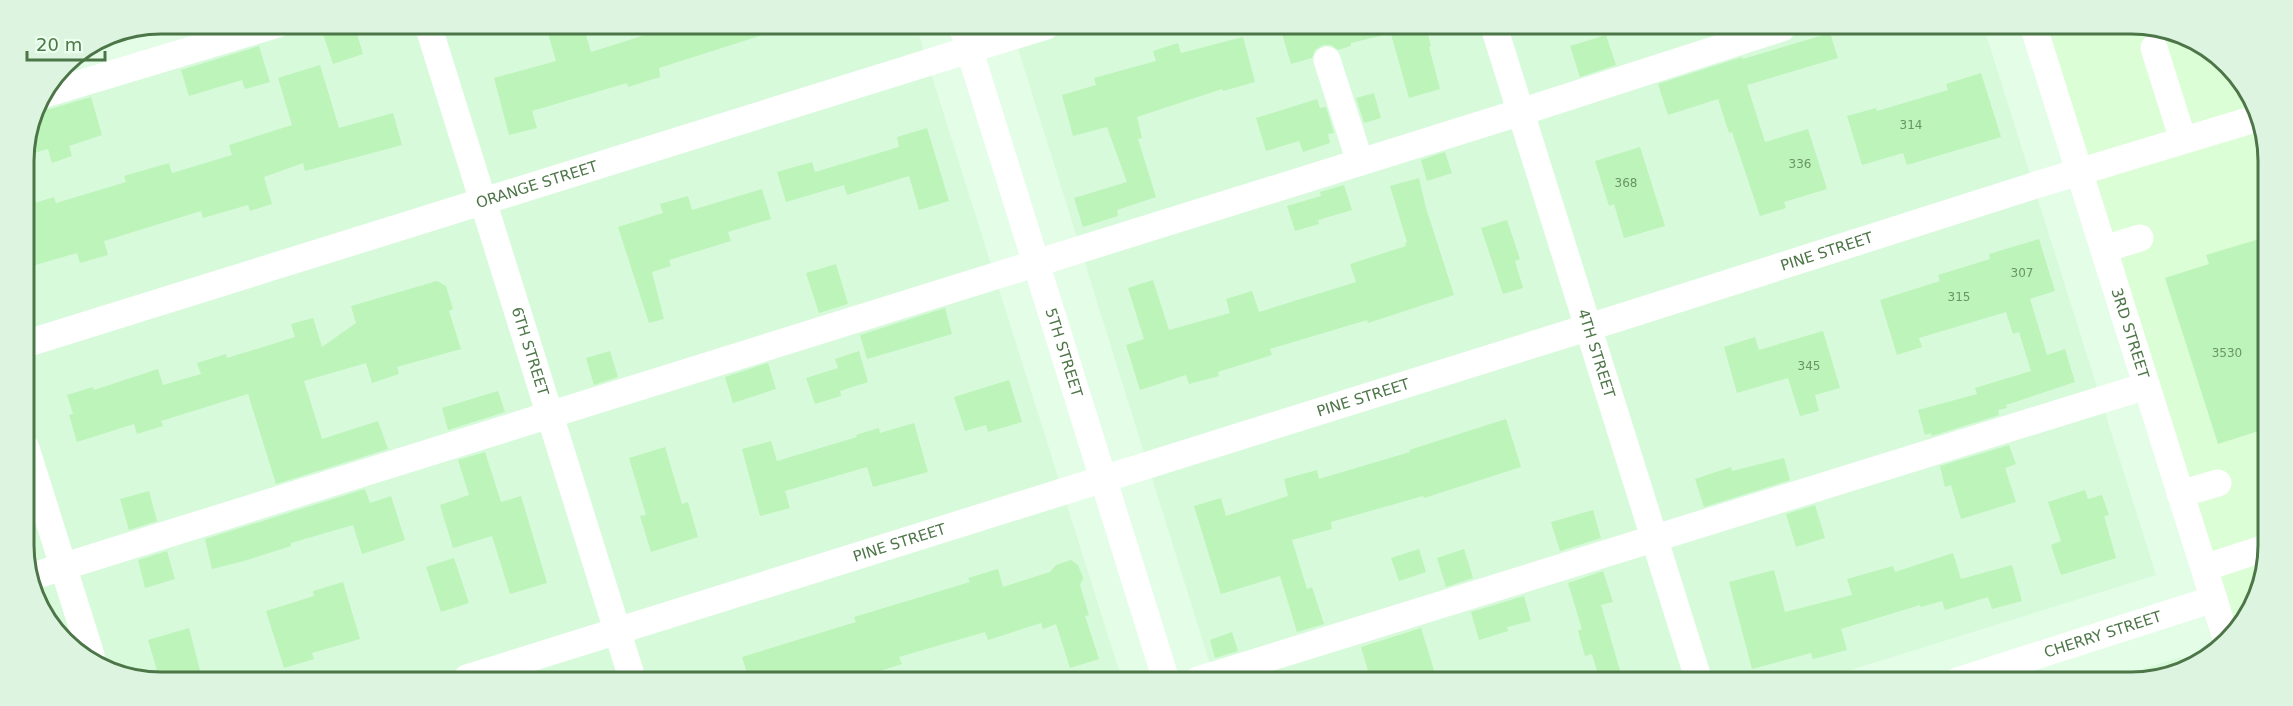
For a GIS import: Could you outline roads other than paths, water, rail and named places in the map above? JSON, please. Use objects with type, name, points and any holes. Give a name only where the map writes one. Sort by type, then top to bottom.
[{"type":"street","points":[[56,91],[245,34]]},
{"type":"street","name":"6TH STREET","points":[[431,34],[630,672]]},
{"type":"street","name":"ORANGE STREET","points":[[35,341],[483,202],[966,38],[993,34]]},
{"type":"street","name":"4TH STREET","points":[[1496,34],[1696,671]]},
{"type":"street","points":[[38,574],[1521,112],[1763,34]]},
{"type":"street","name":"3RD STREET","points":[[2036,34],[2224,631]]},
{"type":"street","name":"5TH STREET","points":[[966,38],[1163,671]]},
{"type":"street","points":[[2154,48],[2183,140]]},
{"type":"street","points":[[1327,60],[1360,162]]},
{"type":"street","name":"PINE STREET","points":[[487,672],[2080,171],[2251,120]]},
{"type":"street","points":[[2104,249],[2140,238]]},
{"type":"street","points":[[1226,671],[2146,386]]},
{"type":"street","points":[[34,474],[89,648]]},
{"type":"street","points":[[2180,494],[2218,483]]},
{"type":"street","points":[[2204,568],[2258,551]]},
{"type":"street","name":"CHERRY STREET","points":[[1988,671],[2214,599]]}]
